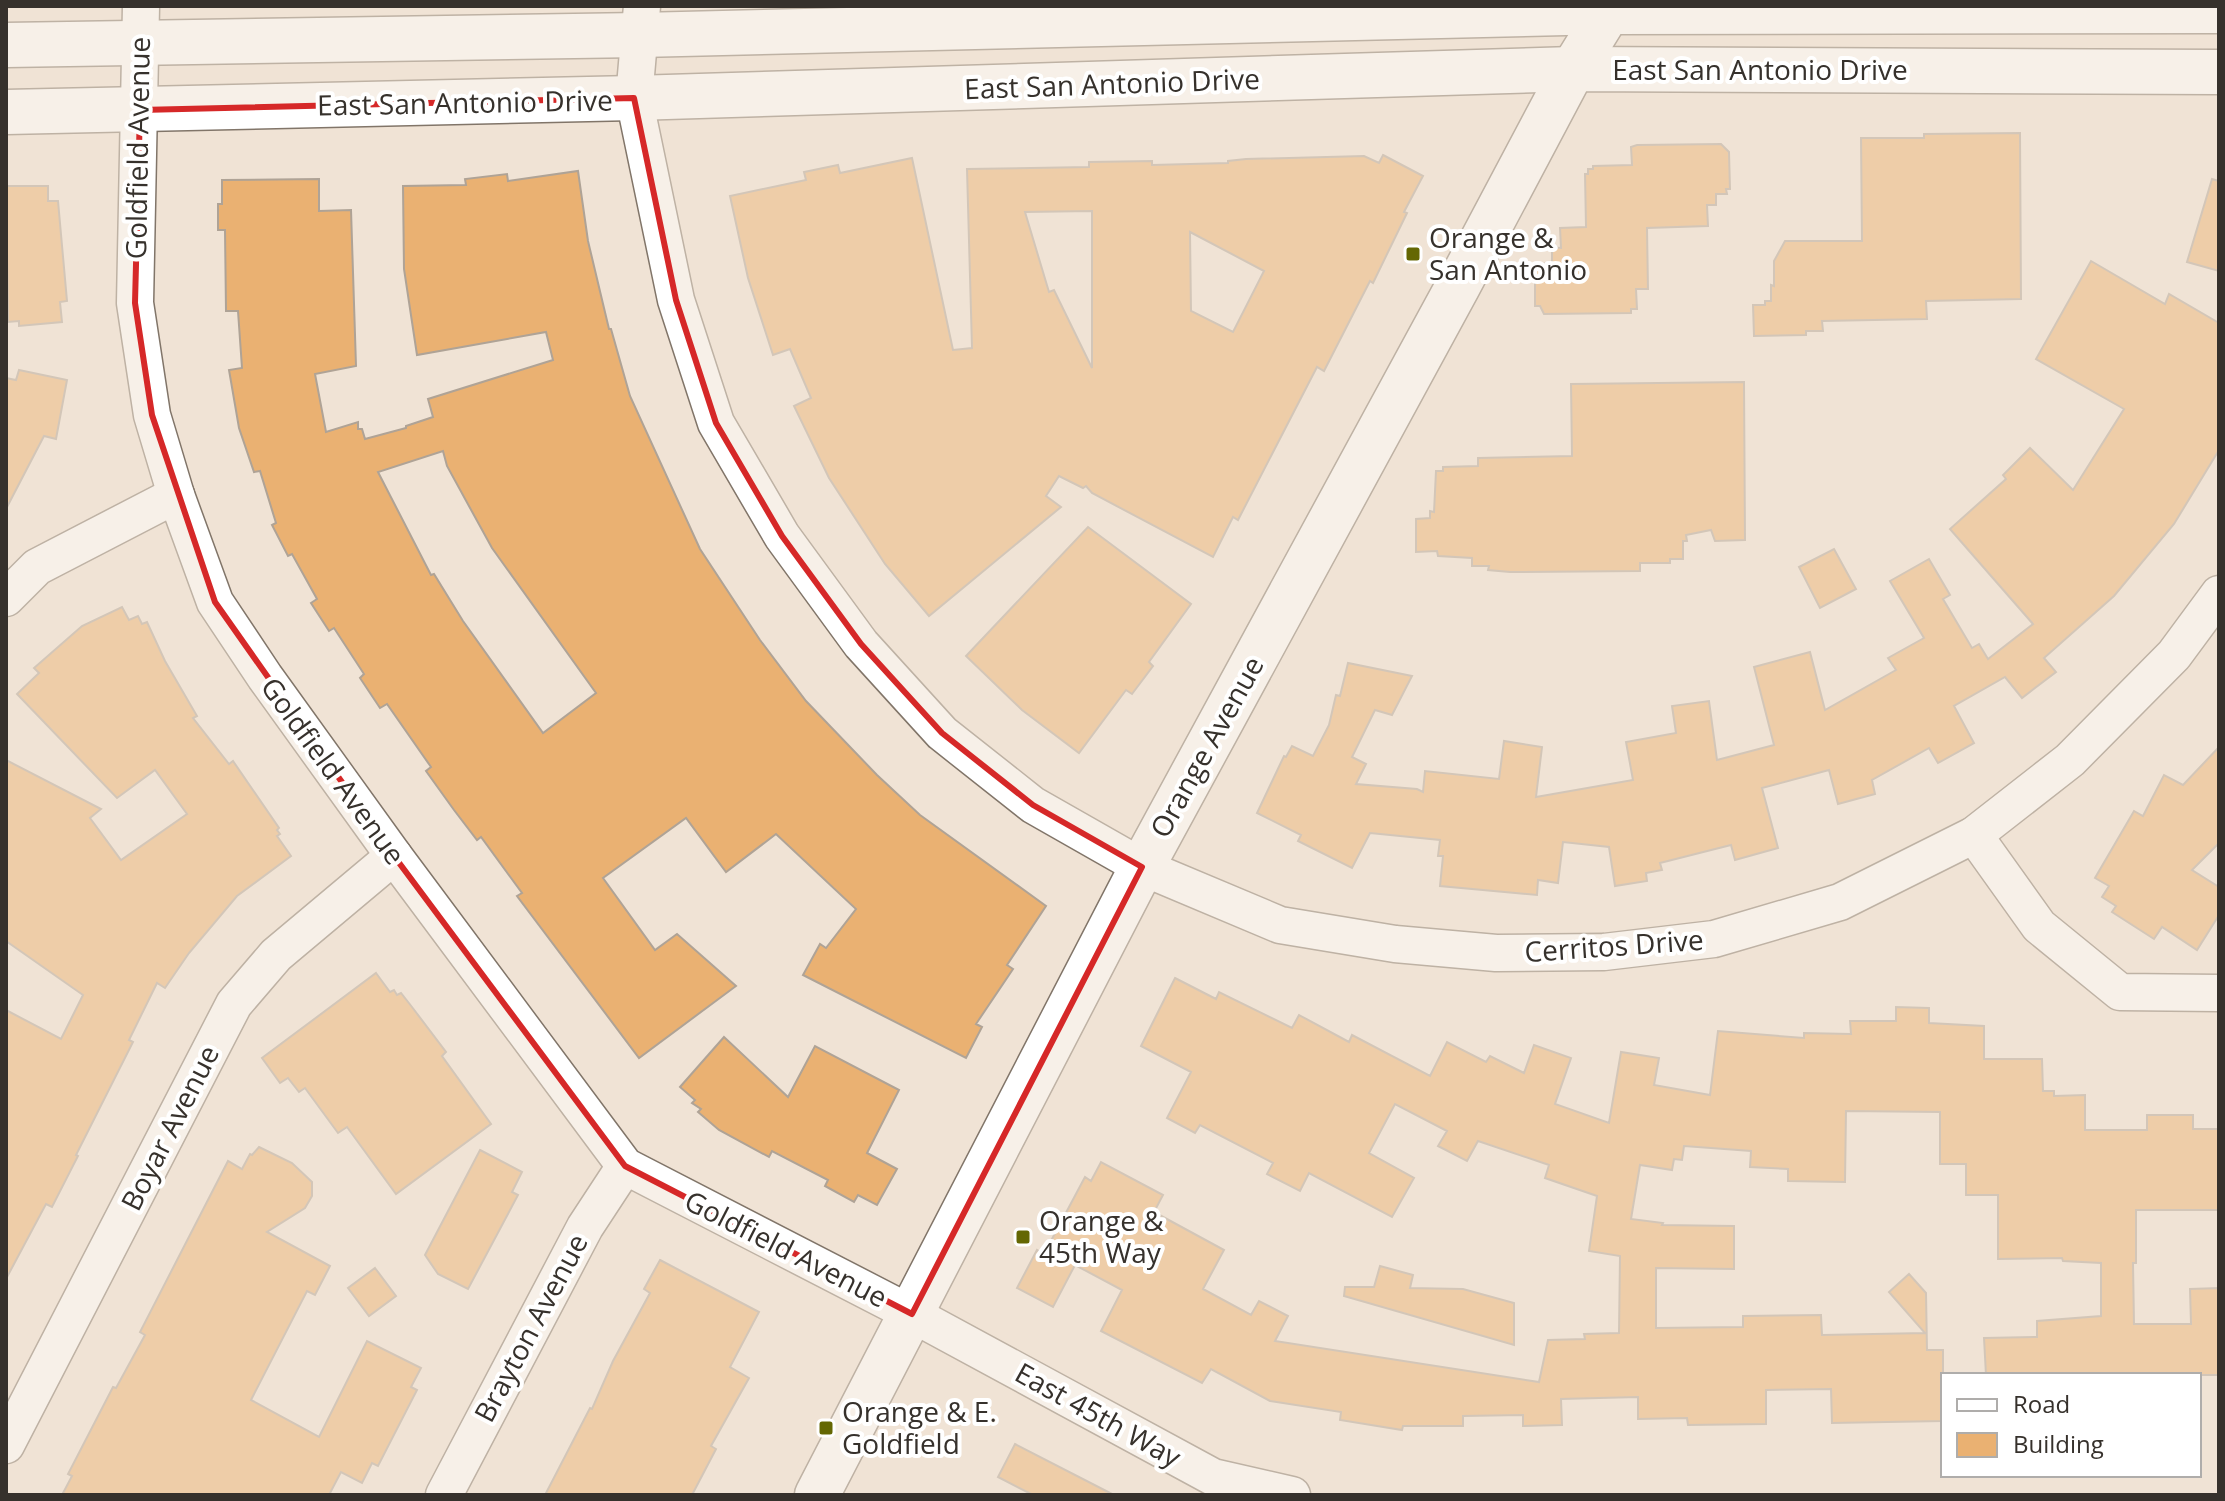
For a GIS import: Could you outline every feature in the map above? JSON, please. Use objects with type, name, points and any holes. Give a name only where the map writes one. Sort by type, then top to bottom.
[{"type":"main road","name":"East San Antonio Drive","points":[[6,45],[141,24],[1610,9],[2219,11]]},
{"type":"main road","name":"Orange Avenue","points":[[817,1495],[1142,867],[1573,69],[1610,9]]},
{"type":"main road","name":"East San Antonio Drive","points":[[6,112],[634,98],[1573,69],[2219,72]]},
{"type":"street","name":"Cerritos Drive","points":[[641,20],[634,98],[676,300],[716,423],[782,536],[861,644],[942,733],[1033,805],[1142,867],[1280,925],[1395,944],[1496,953],[1604,952],[1714,939],[1840,902],[1974,835],[2070,760],[2174,655],[2219,594]]},
{"type":"street","name":"Goldfield Avenue","points":[[141,24],[135,303],[152,415],[176,495],[215,602],[394,856],[625,1166],[912,1314]]},
{"type":"street","points":[[6,598],[37,567],[176,495]]},
{"type":"street","points":[[1974,835],[2039,926],[2120,992],[2219,993]]},
{"type":"street","name":"Boyar Avenue","points":[[6,1445],[234,1004],[276,955],[394,856]]},
{"type":"street","name":"Brayton Avenue","points":[[444,1495],[578,1241],[625,1166]]},
{"type":"street","name":"East 45th Way","points":[[912,1314],[1209,1486],[1292,1495]]},
{"type":"highlighted area","points":[[634,98],[676,300],[716,423],[782,536],[861,644],[942,733],[1033,805],[1142,867],[912,1314],[625,1166],[394,856],[215,602],[152,415],[135,303],[140,110]]},
{"type":"building","points":[[2020,133],[2021,299],[1926,301],[1927,319],[1822,321],[1823,331],[1806,331],[1806,335],[1754,336],[1753,305],[1765,305],[1765,301],[1771,301],[1774,261],[1785,241],[1862,241],[1861,138]]},
{"type":"building","points":[[1721,144],[1729,152],[1730,189],[1726,189],[1727,194],[1716,194],[1716,205],[1707,205],[1708,226],[1647,228],[1648,289],[1636,289],[1637,309],[1631,309],[1631,313],[1544,314],[1540,306],[1535,306],[1535,269],[1538,264],[1552,263],[1552,247],[1561,248],[1560,228],[1586,227],[1585,174],[1588,174],[1588,169],[1593,169],[1593,166],[1632,165],[1631,147],[1637,145]]},
{"type":"building","points":[[1383,155],[1423,176],[1373,283],[1370,281],[1324,371],[1317,367],[1238,520],[1233,517],[1213,557],[1092,493],[1086,486],[1083,488],[1059,476],[1046,496],[1061,507],[929,616],[885,564],[829,478],[794,406],[811,398],[790,349],[773,355],[748,278],[730,196],[806,180],[804,172],[838,165],[840,173],[912,158],[953,350],[972,348],[967,169],[1089,167],[1089,162],[1152,161],[1152,165],[1364,156],[1379,163]],"holes":[[[1092,211],[1092,368],[1054,290],[1049,292],[1025,212]],[[1190,232],[1264,271],[1233,332],[1191,311]]]},
{"type":"building","points":[[578,171],[588,241],[609,329],[630,396],[700,549],[760,640],[806,701],[920,815],[1046,906],[1007,965],[1013,969],[976,1024],[982,1027],[966,1058],[803,975],[820,944],[826,948],[856,909],[776,834],[726,872],[686,818],[603,878],[655,950],[677,934],[736,986],[639,1058],[517,896],[522,893],[481,837],[477,840],[426,771],[431,767],[387,704],[380,708],[360,678],[364,674],[334,628],[329,631],[311,603],[317,599],[292,554],[288,556],[272,525],[276,523],[260,471],[254,472],[239,428],[229,370],[242,368],[238,311],[226,311],[225,230],[218,230],[222,180],[319,179],[319,211],[351,210],[356,366],[315,374],[326,432],[358,422],[358,429],[362,429],[365,439],[433,417],[428,399],[553,360],[546,332],[417,355],[404,269],[403,186],[466,185],[465,179],[507,174],[508,181]],"holes":[[[443,451],[447,466],[492,548],[596,693],[543,733],[463,621],[434,574],[431,575],[378,472]]]},
{"type":"building","points":[[2212,179],[2219,181],[2219,271],[2187,262]]},
{"type":"building","points":[[6,186],[48,186],[48,201],[58,201],[67,301],[60,302],[62,322],[19,326],[19,321],[8,322]]},
{"type":"building","points":[[2091,261],[2165,304],[2169,294],[2219,323],[2219,450],[2174,524],[2114,596],[2044,658],[2056,672],[2022,698],[2005,677],[1954,706],[1974,743],[1938,763],[1929,748],[1872,780],[1875,794],[1838,804],[1829,770],[1762,788],[1778,848],[1735,860],[1731,845],[1660,863],[1662,870],[1646,873],[1647,881],[1615,886],[1609,847],[1563,842],[1558,883],[1538,880],[1537,895],[1440,886],[1443,856],[1438,856],[1440,840],[1370,833],[1352,868],[1298,841],[1301,835],[1257,813],[1284,756],[1292,746],[1313,756],[1329,725],[1336,695],[1340,696],[1348,663],[1412,676],[1392,715],[1375,710],[1352,757],[1366,764],[1356,784],[1423,792],[1425,771],[1499,779],[1504,741],[1542,747],[1536,797],[1633,780],[1626,742],[1676,733],[1672,706],[1709,701],[1717,760],[1774,745],[1754,667],[1810,652],[1825,710],[1896,670],[1888,658],[1924,638],[1890,581],[1929,559],[1950,595],[1943,599],[1972,648],[1979,644],[1988,659],[2033,624],[1950,529],[2006,479],[2003,475],[2030,448],[2073,490],[2124,409],[2036,359]]},
{"type":"building","points":[[19,370],[67,380],[56,439],[44,436],[6,509],[6,378],[16,380]]},
{"type":"building","points":[[1744,382],[1745,540],[1715,541],[1711,530],[1686,535],[1683,559],[1670,559],[1670,563],[1640,563],[1640,571],[1510,572],[1488,570],[1489,566],[1472,566],[1472,558],[1438,556],[1437,551],[1416,552],[1416,519],[1430,518],[1430,511],[1434,512],[1436,471],[1443,471],[1443,467],[1478,466],[1478,458],[1572,456],[1571,384]]},
{"type":"building","points":[[1088,527],[1191,604],[1149,662],[1153,666],[1132,694],[1126,690],[1079,753],[1022,710],[966,656]]},
{"type":"building","points":[[1834,549],[1856,589],[1820,608],[1799,567]]},
{"type":"building","points":[[122,607],[129,620],[138,616],[142,624],[147,622],[165,661],[197,716],[193,718],[229,764],[233,761],[279,828],[280,834],[277,836],[291,856],[237,896],[189,953],[165,988],[157,983],[129,1040],[133,1042],[52,1207],[46,1204],[6,1279],[6,1010],[61,1039],[83,995],[6,941],[6,760],[101,809],[90,818],[121,860],[187,814],[155,770],[117,798],[17,694],[39,673],[34,668],[82,626]]},
{"type":"building","points":[[2219,747],[2219,843],[2192,870],[2219,887],[2219,915],[2197,950],[2162,927],[2154,939],[2112,912],[2116,906],[2102,897],[2109,886],[2095,878],[2134,811],[2143,816],[2164,775],[2183,785]]},
{"type":"building","points":[[376,973],[390,992],[401,993],[412,1007],[446,1052],[442,1056],[491,1124],[396,1194],[347,1127],[338,1133],[305,1088],[299,1092],[288,1078],[280,1083],[262,1058]]},
{"type":"building","points":[[1175,978],[1216,999],[1219,992],[1292,1028],[1299,1015],[1349,1042],[1352,1035],[1430,1076],[1447,1042],[1486,1062],[1490,1056],[1524,1073],[1534,1045],[1571,1058],[1555,1104],[1609,1123],[1621,1052],[1659,1058],[1654,1085],[1710,1095],[1718,1031],[1804,1038],[1804,1033],[1851,1034],[1850,1021],[1896,1021],[1896,1007],[1929,1008],[1929,1023],[1984,1026],[1984,1059],[2042,1059],[2043,1091],[2054,1091],[2054,1096],[2085,1095],[2085,1130],[2147,1130],[2147,1115],[2193,1115],[2193,1129],[2219,1129],[2219,1210],[2136,1210],[2136,1263],[2133,1263],[2134,1324],[2191,1324],[2190,1289],[2219,1288],[2219,1375],[1986,1373],[1984,1338],[2037,1337],[2037,1321],[2101,1316],[2101,1263],[2063,1261],[2062,1258],[1998,1259],[1998,1195],[1966,1195],[1966,1164],[1940,1164],[1940,1112],[1846,1111],[1845,1182],[1788,1181],[1788,1169],[1750,1167],[1751,1151],[1684,1146],[1682,1160],[1674,1159],[1672,1170],[1640,1165],[1631,1219],[1662,1225],[1734,1226],[1734,1269],[1656,1268],[1656,1328],[1743,1327],[1743,1316],[1821,1315],[1822,1335],[1925,1333],[1889,1292],[1909,1274],[1926,1293],[1927,1350],[1943,1350],[1941,1421],[1832,1423],[1831,1389],[1766,1390],[1766,1424],[1688,1425],[1687,1418],[1638,1419],[1638,1397],[1561,1399],[1562,1425],[1523,1426],[1523,1415],[1463,1416],[1463,1426],[1403,1426],[1402,1430],[1340,1420],[1341,1412],[1270,1401],[1211,1369],[1202,1383],[1101,1331],[1122,1290],[1075,1265],[1053,1307],[1017,1288],[1037,1250],[1044,1254],[1085,1177],[1091,1181],[1101,1162],[1163,1195],[1154,1212],[1224,1250],[1203,1289],[1251,1315],[1259,1301],[1288,1316],[1275,1341],[1539,1382],[1548,1340],[1585,1339],[1584,1334],[1619,1333],[1620,1256],[1589,1251],[1597,1196],[1545,1178],[1549,1165],[1478,1141],[1467,1161],[1438,1146],[1447,1131],[1395,1104],[1369,1153],[1414,1178],[1392,1217],[1309,1173],[1300,1191],[1267,1174],[1273,1163],[1200,1125],[1195,1133],[1167,1118],[1191,1072],[1141,1046]]},
{"type":"building","points":[[724,1037],[788,1097],[815,1046],[899,1090],[867,1153],[897,1169],[877,1205],[858,1195],[854,1202],[825,1186],[828,1180],[772,1151],[769,1157],[719,1130],[698,1112],[701,1109],[692,1103],[695,1100],[680,1087]]},
{"type":"building","points":[[259,1147],[292,1163],[312,1182],[312,1196],[305,1208],[267,1232],[330,1266],[315,1295],[307,1291],[251,1400],[319,1437],[367,1341],[421,1368],[411,1387],[417,1390],[378,1466],[372,1463],[362,1483],[341,1472],[329,1495],[62,1495],[72,1476],[68,1474],[113,1387],[116,1388],[145,1335],[140,1332],[228,1161],[242,1169],[250,1154]]},
{"type":"building","points":[[480,1150],[522,1172],[512,1192],[518,1195],[468,1289],[438,1274],[425,1255]]},
{"type":"building","points":[[660,1260],[759,1312],[730,1367],[749,1378],[711,1446],[716,1449],[692,1495],[545,1495],[650,1293],[644,1289]]},
{"type":"building","points":[[1380,1266],[1413,1275],[1410,1288],[1463,1289],[1514,1303],[1514,1345],[1344,1296],[1345,1287],[1374,1287]]},
{"type":"building","points":[[375,1268],[396,1296],[369,1316],[348,1288]]},
{"type":"building","points":[[1015,1444],[1114,1495],[1033,1495],[998,1477]]},
{"type":"place","name":"Orange & San Antonio","points":[[1413,254]]},
{"type":"place","name":"Orange & 45th Way","points":[[1023,1237]]},
{"type":"place","name":"Orange & E. Goldfield","points":[[826,1428]]}]
